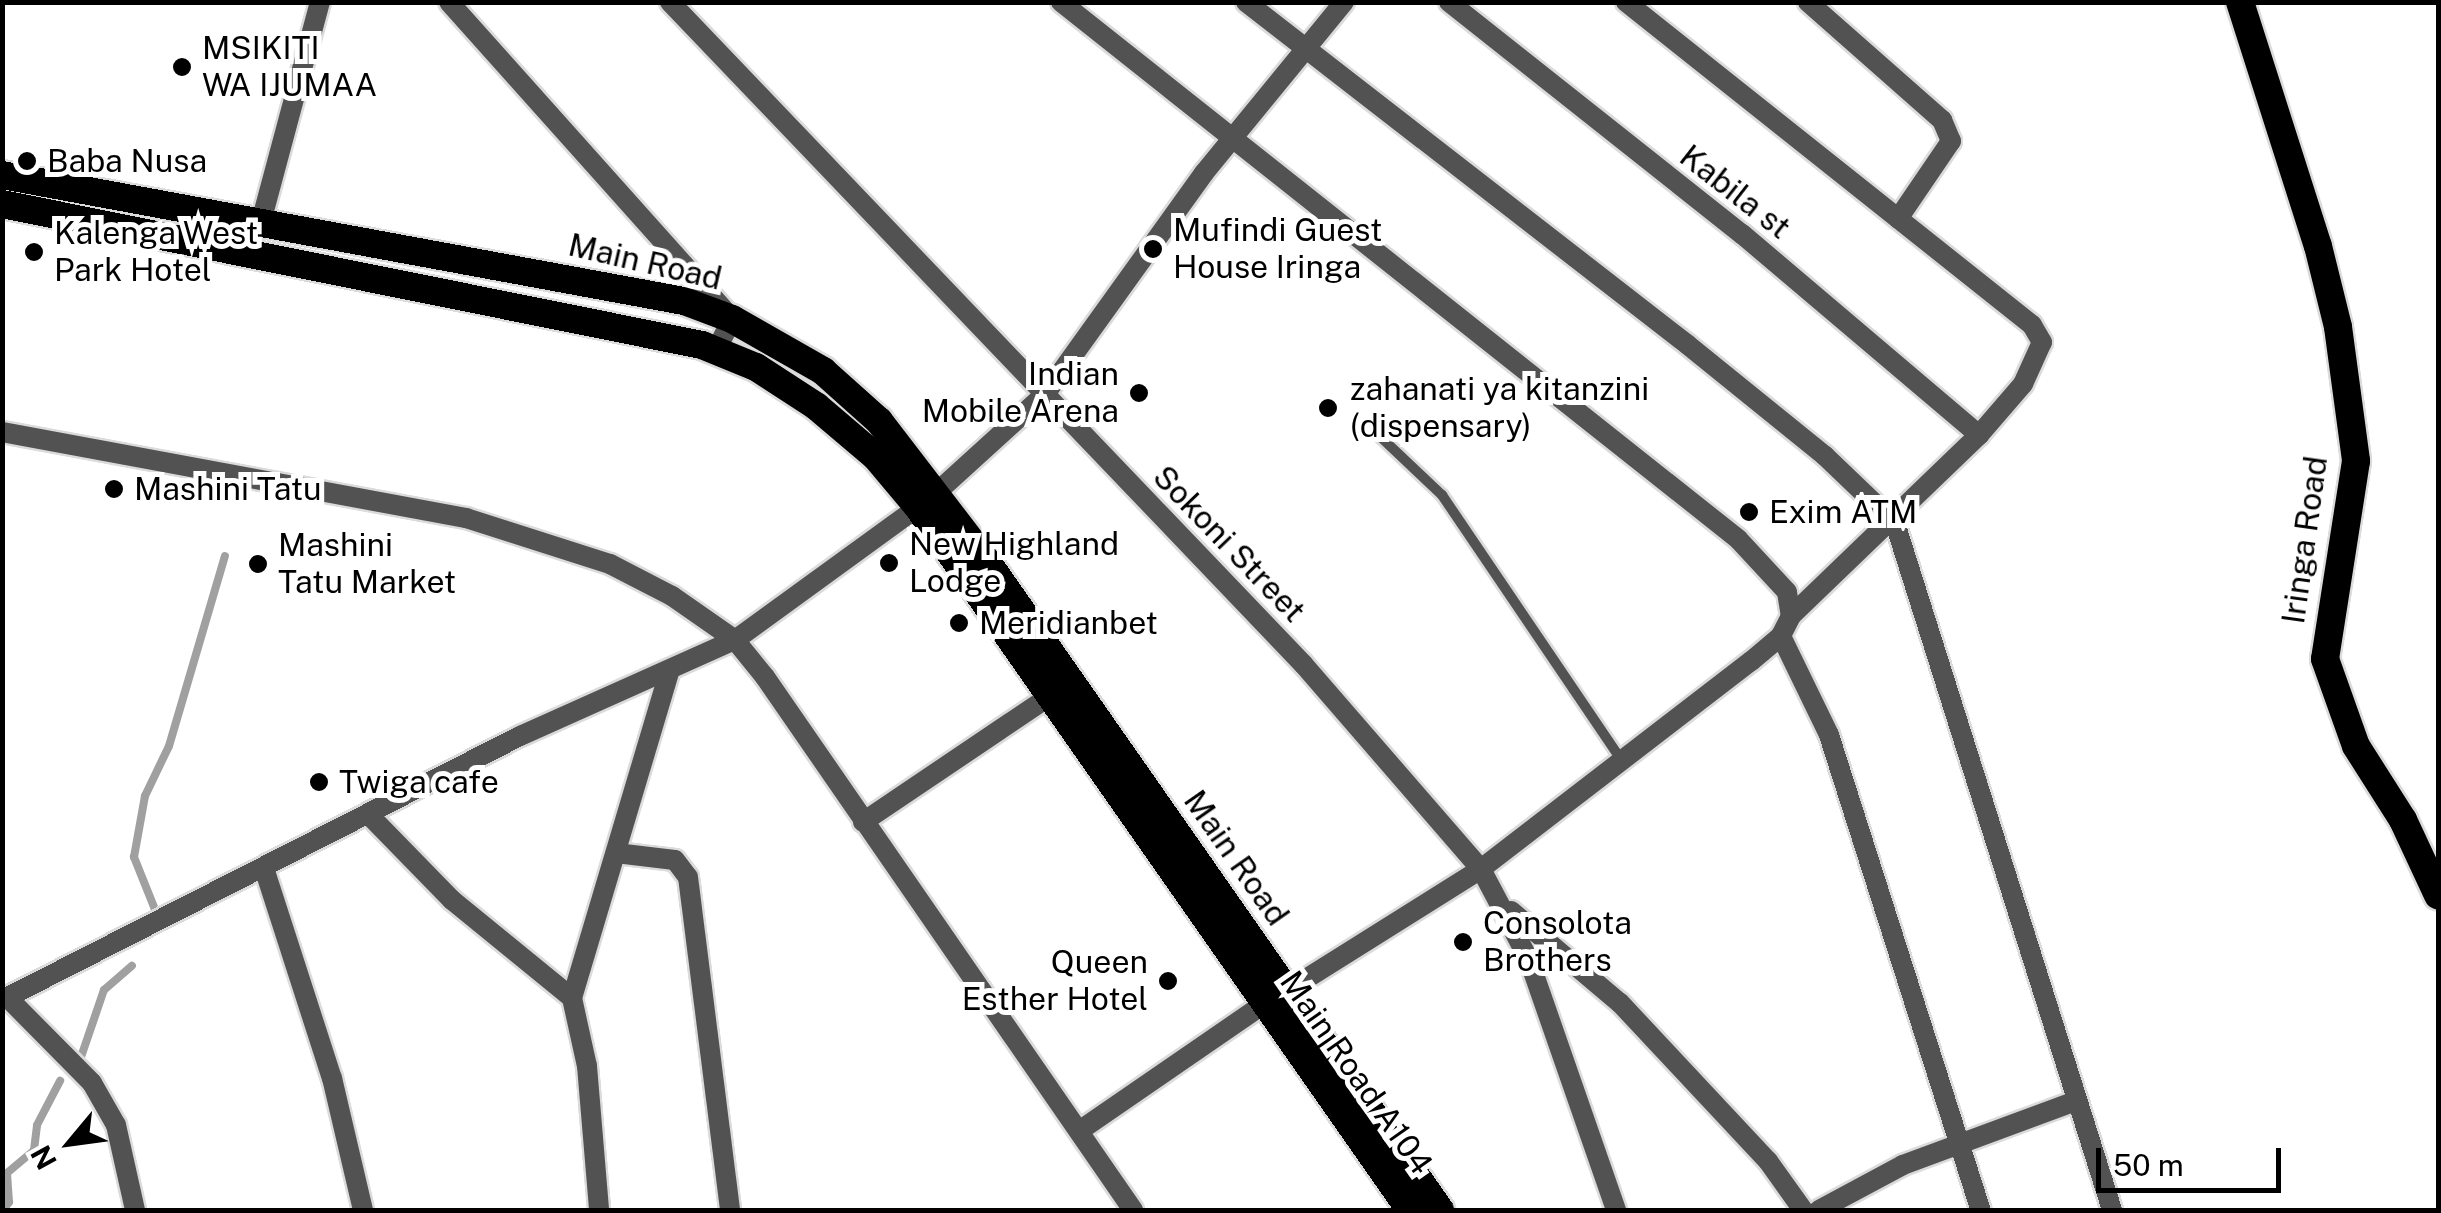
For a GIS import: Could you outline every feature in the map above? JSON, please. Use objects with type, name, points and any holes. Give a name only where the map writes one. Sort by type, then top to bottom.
[{"type":"highway","name":"Iringa Road","points":[[2240,2],[2318,246],[2338,326],[2356,461],[2324,659],[2356,746],[2403,820],[2438,895]]},
{"type":"highway","name":"Main Road","points":[[2,174],[684,301],[732,319],[822,371],[879,421],[927,501],[1276,997],[1440,1210]]},
{"type":"highway","name":"Main Road A104","points":[[2,204],[716,350],[756,367],[816,406],[927,501],[1050,696],[1276,997],[1410,1210]]},
{"type":"street","points":[[261,222],[320,2]]},
{"type":"street","points":[[449,2],[732,319],[716,350]]},
{"type":"street","name":"Sokoni Street","points":[[670,2],[1304,666],[1482,869],[1506,906],[1616,1210]]},
{"type":"street","points":[[1061,2],[1738,539],[1787,592],[1791,616]]},
{"type":"street","points":[[1246,2],[1826,456],[1895,522],[2112,1210]]},
{"type":"street","points":[[135,1210],[131,1168],[92,1083],[6,999],[581,706],[670,672],[734,640],[927,501],[1046,394],[1233,138],[1344,2]]},
{"type":"street","name":"Kabila st","points":[[1449,2],[1742,234],[1979,435]]},
{"type":"street","points":[[1078,1131],[1276,997],[1482,869],[1622,761],[1780,636],[1791,616],[1895,522],[2023,384],[2042,342],[2032,325],[1626,2]]},
{"type":"street","points":[[1808,2],[1942,120],[1951,140],[1945,158],[1898,219]]},
{"type":"street","points":[[2,432],[466,518],[638,576],[734,640],[1134,1210]]},
{"type":"street","points":[[1780,636],[1829,735],[1963,1143],[1981,1210]]},
{"type":"street","points":[[599,1210],[586,1066],[572,998],[670,672]]},
{"type":"street","points":[[862,822],[1050,696]]},
{"type":"street","points":[[368,814],[452,900],[572,998]]},
{"type":"street","points":[[616,853],[675,860],[688,876],[730,1210]]},
{"type":"street","points":[[264,868],[332,1078],[363,1210]]},
{"type":"street","points":[[1506,906],[1634,1017],[1768,1160],[1803,1210]]},
{"type":"street","points":[[1819,1210],[1862,1184],[2076,1101]]},
{"type":"lane","points":[[1368,425],[1454,511],[1622,761]]},
{"type":"waterway","points":[[158,917],[134,857],[145,796],[169,746],[225,556]]},
{"type":"waterway","points":[[81,1057],[104,990],[132,966]]},
{"type":"waterway","points":[[3,1210],[9,1202],[7,1173],[34,1150],[37,1125],[60,1081]]},
{"type":"place","name":"MSIKITI WA IJUMAA","points":[[182,67]]},
{"type":"place","name":"Baba Nusa","points":[[27,161]]},
{"type":"place","name":"Mufindi Guest House Iringa","points":[[1153,249]]},
{"type":"place","name":"Kalenga West Park Hotel","points":[[34,252]]},
{"type":"place","name":"Indian Mobile Arena","points":[[1139,393]]},
{"type":"place","name":"zahanati ya kitanzini (dispensary)","points":[[1328,408]]},
{"type":"place","name":"Mashini Tatu","points":[[114,489]]},
{"type":"place","name":"Exim ATM","points":[[1749,512]]},
{"type":"place","name":"New Highland Lodge","points":[[889,563]]},
{"type":"place","name":"Mashini Tatu Market","points":[[258,564]]},
{"type":"place","name":"Meridianbet","points":[[959,623]]},
{"type":"place","name":"Twiga cafe","points":[[319,782]]},
{"type":"place","name":"Consolota Brothers","points":[[1463,942]]},
{"type":"place","name":"Queen Esther Hotel","points":[[1168,981]]}]
